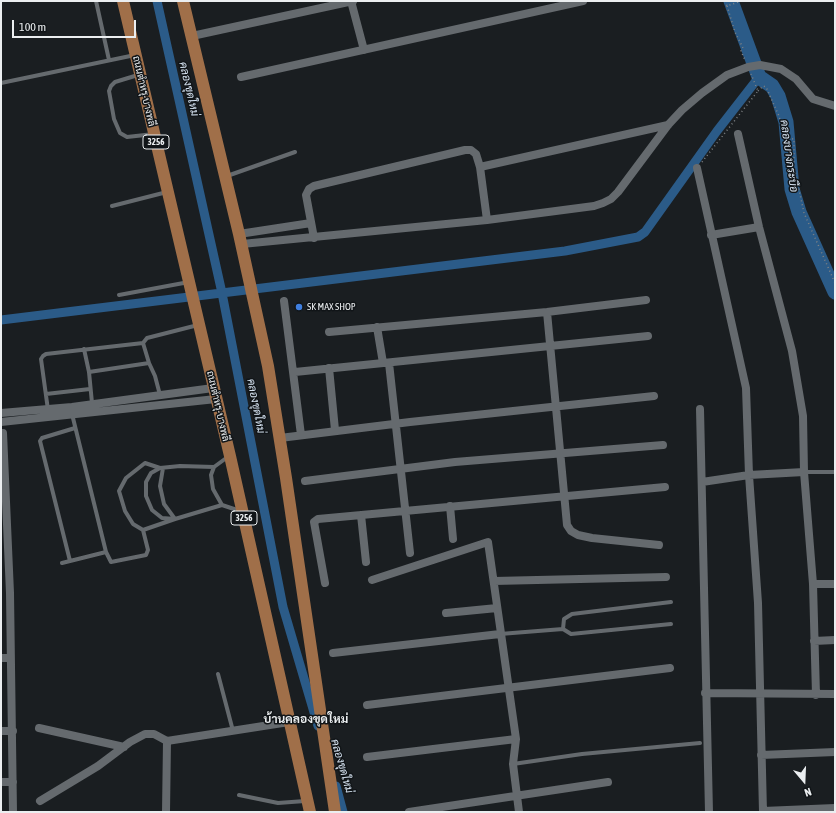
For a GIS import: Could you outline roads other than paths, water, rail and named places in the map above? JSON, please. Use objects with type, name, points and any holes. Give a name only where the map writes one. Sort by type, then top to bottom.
[{"type":"main road","name":"ถนนตำหรุ-บางพลี","points":[[123,1],[198,319],[214,394],[230,456],[309,808]]},
{"type":"main road","points":[[184,1],[256,306],[280,438],[335,812]]},
{"type":"street","points":[[192,36],[352,1],[364,50]]},
{"type":"street","points":[[241,77],[578,2]]},
{"type":"street","points":[[241,239],[314,238],[487,220],[594,206],[611,199],[668,124],[702,93],[727,75],[748,67],[760,65],[781,69],[796,79],[813,99],[835,106]]},
{"type":"street","points":[[480,166],[668,124]]},
{"type":"street","points":[[738,134],[759,227],[797,376],[803,416],[804,472],[813,584],[816,694]]},
{"type":"street","points":[[314,238],[306,195],[309,189],[314,186],[465,150],[471,150],[476,154],[480,166],[487,220]]},
{"type":"street","points":[[697,168],[746,388],[749,475],[758,603],[763,812],[835,808]]},
{"type":"street","points":[[241,239],[311,222]]},
{"type":"street","points":[[711,235],[759,227]]},
{"type":"street","points":[[329,332],[547,312],[646,300]]},
{"type":"street","points":[[284,301],[302,434]]},
{"type":"street","points":[[547,312],[567,525],[571,531],[578,535],[592,538],[659,545]]},
{"type":"street","points":[[377,327],[386,363],[395,423],[410,553]]},
{"type":"street","points":[[294,372],[648,336]]},
{"type":"street","points":[[329,368],[335,430]]},
{"type":"street","points":[[1,422],[92,403],[160,395],[214,394]]},
{"type":"street","points":[[1,413],[72,414],[214,394]]},
{"type":"street","points":[[280,438],[395,423],[654,396]]},
{"type":"street","points":[[700,409],[709,812]]},
{"type":"street","points":[[3,433],[10,593],[13,812]]},
{"type":"street","points":[[304,481],[400,469],[663,445]]},
{"type":"street","points":[[702,482],[749,475],[804,472]]},
{"type":"street","points":[[325,583],[314,522],[318,519],[564,495],[665,487]]},
{"type":"street","points":[[450,506],[454,540]]},
{"type":"street","points":[[361,515],[366,562]]},
{"type":"street","points":[[372,580],[485,542],[489,544],[500,634],[510,688],[516,739],[513,764],[519,812]]},
{"type":"street","points":[[494,581],[666,577]]},
{"type":"street","points":[[813,584],[835,584]]},
{"type":"street","points":[[446,613],[497,608]]},
{"type":"street","points":[[333,653],[500,634]]},
{"type":"street","points":[[814,640],[835,640]]},
{"type":"street","points":[[1,658],[10,658]]},
{"type":"street","points":[[367,705],[670,668]]},
{"type":"street","points":[[706,693],[760,695],[835,694]]},
{"type":"street","points":[[40,801],[98,766],[124,746],[145,734],[154,734],[167,741],[289,722]]},
{"type":"street","points":[[39,728],[124,746]]},
{"type":"street","points":[[1,732],[13,731]]},
{"type":"street","points":[[367,757],[516,739]]},
{"type":"street","points":[[166,812],[167,741]]},
{"type":"street","points":[[761,755],[835,752]]},
{"type":"street","points":[[1,782],[13,782]]},
{"type":"street","points":[[409,812],[518,797],[608,782]]},
{"type":"lane","points":[[96,1],[108,60]]},
{"type":"lane","points":[[1,82],[135,55]]},
{"type":"lane","points":[[140,75],[115,82],[111,86],[109,91],[114,119],[120,133],[127,136],[154,134]]},
{"type":"lane","points":[[226,177],[295,152]]},
{"type":"lane","points":[[112,206],[168,192]]},
{"type":"lane","points":[[119,296],[189,283]]},
{"type":"lane","points":[[49,413],[41,359],[46,354],[142,343],[152,335],[198,319]]},
{"type":"lane","points":[[142,343],[155,376],[160,395]]},
{"type":"lane","points":[[84,349],[89,372],[92,403]]},
{"type":"lane","points":[[89,372],[149,363]]},
{"type":"lane","points":[[46,394],[90,389]]},
{"type":"lane","points":[[72,414],[106,552],[109,560],[113,562],[146,554],[148,550],[143,530],[133,524],[125,511],[119,490],[126,478],[145,464],[162,468],[214,467]]},
{"type":"lane","points":[[70,561],[40,441],[42,438],[75,428]]},
{"type":"lane","points":[[222,505],[213,490],[210,475],[214,467],[230,456]]},
{"type":"lane","points":[[162,468],[160,486],[164,504],[175,519]]},
{"type":"lane","points":[[162,468],[150,473],[146,482],[146,496],[152,510],[162,518],[175,519]]},
{"type":"lane","points":[[804,472],[835,472]]},
{"type":"lane","points":[[143,530],[222,505],[242,512]]},
{"type":"lane","points":[[62,563],[106,552]]},
{"type":"lane","points":[[563,629],[564,619],[572,614],[671,602]]},
{"type":"lane","points":[[500,634],[563,629],[571,634],[671,624]]},
{"type":"lane","points":[[218,674],[233,731]]},
{"type":"lane","points":[[513,764],[582,754],[700,742]]},
{"type":"lane","points":[[239,795],[309,808]]},
{"type":"waterway","name":"คลองขุดใหม่","points":[[157,1],[222,293],[283,607],[318,726]]},
{"type":"waterway","name":"คลองบางกระบือ","points":[[731,1],[759,77],[772,86],[778,96],[786,122],[792,189],[799,212],[835,292]]},
{"type":"waterway","points":[[1,320],[565,251],[638,237],[645,232],[717,131],[759,77]]},
{"type":"waterway","name":"คลองขุดใหม่","points":[[336,786],[343,812]]},
{"type":"place","name":"SK MAX SHOP","points":[[299,307]]},
{"type":"district","name":"บ้านคลองขุดใหม่","points":[[306,719]]}]
